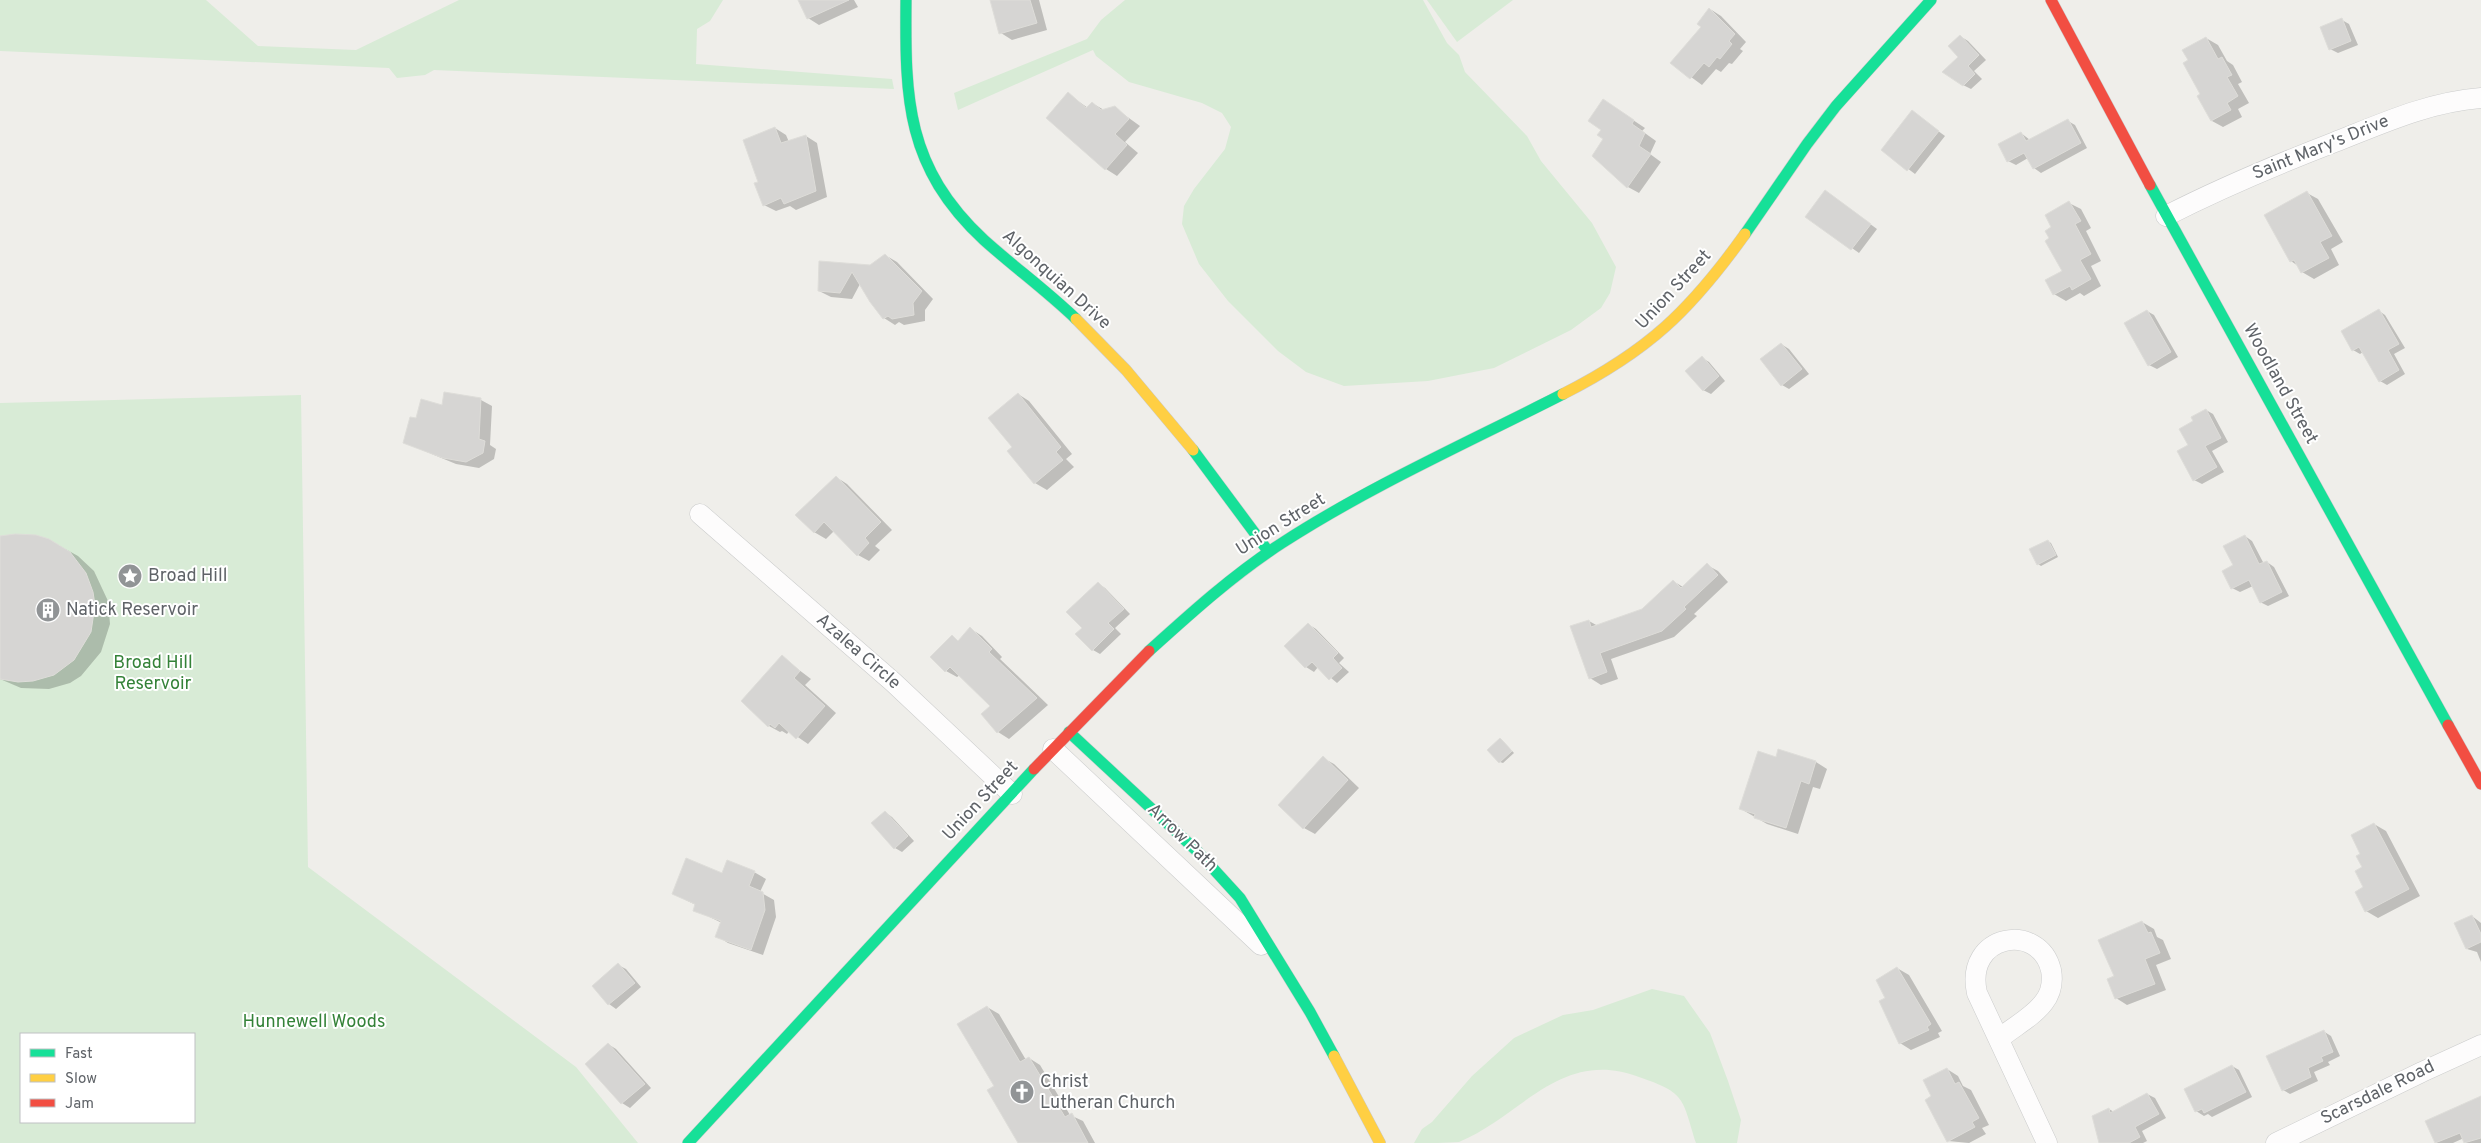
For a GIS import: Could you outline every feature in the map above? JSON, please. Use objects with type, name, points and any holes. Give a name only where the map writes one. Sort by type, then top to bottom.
[{"type":"street","name":"Algonquian Drive","points":[[906,0],[905,77],[908,103],[920,150],[941,191],[970,227],[1053,298],[1128,372],[1174,425],[1268,552]]},
{"type":"street","name":"Union Street","points":[[688,1143],[1069,732],[1158,640],[1214,592],[1268,552],[1332,512],[1599,376],[1654,339],[1678,317],[1707,285],[1831,113],[1931,0]]},
{"type":"street","name":"Woodland Street","points":[[2051,0],[2166,216],[2481,784]]},
{"type":"street","name":"Saint Mary's Drive","points":[[2166,216],[2270,169],[2401,116],[2455,101],[2481,98]]},
{"type":"street","name":"Azalea Circle","points":[[700,514],[893,682],[1012,794]]},
{"type":"street","name":"Arrow Path","points":[[1069,732],[1220,874],[1258,925],[1276,959],[1310,1012],[1380,1143]]},
{"type":"street","name":"Arrow Path","points":[[1053,749],[1276,959]]},
{"type":"street","points":[[1999,1038],[2044,1002],[2050,990],[2052,977],[2046,959],[2033,945],[2020,940],[2007,940],[1992,946],[1982,955],[1977,967],[1975,980],[1978,994],[2047,1143]]},
{"type":"street","name":"Scarsdale Road","points":[[2276,1143],[2481,1045]]},
{"type":"green space","points":[[0,0],[206,0],[258,46],[356,50],[459,0],[723,0],[710,21],[697,29],[696,64],[892,79],[894,89],[434,70],[425,75],[397,78],[389,68],[0,51]]},
{"type":"green space","points":[[1125,0],[1423,0],[1447,43],[1459,55],[1465,72],[1527,136],[1541,161],[1592,223],[1616,267],[1610,293],[1601,308],[1571,330],[1494,368],[1428,381],[1344,386],[1306,372],[1278,351],[1228,301],[1199,264],[1182,224],[1184,206],[1194,189],[1225,149],[1231,127],[1222,113],[1202,103],[1129,82],[1096,56],[1093,50],[958,110],[954,93],[1087,39],[1101,20]]},
{"type":"green space","points":[[1427,0],[1513,0],[1457,42]]},
{"type":"green space","points":[[301,395],[308,867],[576,1067],[638,1143],[0,1143],[0,403]]},
{"type":"green space","points":[[1652,989],[1684,996],[1710,1033],[1741,1120],[1737,1143],[1696,1143],[1688,1116],[1680,1099],[1674,1093],[1639,1077],[1611,1070],[1587,1071],[1565,1078],[1544,1088],[1482,1130],[1459,1142],[1414,1143],[1422,1129],[1432,1122],[1472,1076],[1514,1038],[1563,1015],[1593,1010]]},
{"type":"building","points":[[798,0],[849,0],[807,19]]},
{"type":"building","points":[[990,0],[1030,0],[1037,23],[999,34]]},
{"type":"building","points":[[1709,8],[1735,34],[1729,41],[1732,44],[1720,59],[1717,57],[1709,67],[1704,63],[1690,79],[1670,63],[1701,27],[1697,24]]},
{"type":"building","points":[[2342,18],[2351,41],[2329,50],[2320,27]]},
{"type":"building","points":[[1960,35],[1979,55],[1968,66],[1975,74],[1963,86],[1942,72],[1958,57],[1948,46]]},
{"type":"building","points":[[2206,37],[2218,59],[2222,57],[2232,75],[2227,77],[2238,96],[2227,103],[2231,110],[2211,121],[2197,96],[2200,94],[2183,63],[2188,60],[2182,50]]},
{"type":"building","points":[[1068,92],[1086,108],[1092,102],[1101,110],[1115,106],[1129,119],[1115,134],[1127,145],[1105,170],[1046,118]]},
{"type":"building","points":[[1603,99],[1634,120],[1632,124],[1645,133],[1639,146],[1651,154],[1627,188],[1592,156],[1603,139],[1597,135],[1601,130],[1588,121]]},
{"type":"building","points":[[1912,110],[1939,131],[1907,171],[1881,150]]},
{"type":"building","points":[[2068,119],[2081,143],[2033,169],[2024,153],[2007,162],[1998,144],[2021,132],[2026,141]]},
{"type":"building","points":[[775,127],[781,143],[806,135],[816,191],[784,204],[781,198],[763,206],[754,183],[758,182],[743,140]]},
{"type":"building","points":[[1825,190],[1871,224],[1851,250],[1805,217]]},
{"type":"building","points":[[2307,191],[2332,236],[2320,242],[2329,258],[2301,273],[2294,260],[2290,262],[2264,215]]},
{"type":"building","points":[[2069,201],[2081,221],[2075,224],[2091,254],[2080,260],[2091,279],[2072,290],[2070,286],[2053,295],[2045,280],[2062,271],[2045,241],[2049,238],[2045,231],[2051,227],[2045,215]]},
{"type":"building","points":[[885,254],[922,291],[913,303],[914,315],[892,319],[888,316],[883,319],[852,272],[840,293],[818,291],[819,261],[870,265]]},
{"type":"building","points":[[2379,309],[2399,344],[2388,350],[2399,370],[2379,382],[2359,347],[2352,351],[2341,331]]},
{"type":"building","points":[[2147,310],[2171,352],[2148,366],[2124,323]]},
{"type":"building","points":[[1781,343],[1802,369],[1781,386],[1760,359]]},
{"type":"building","points":[[1702,356],[1719,376],[1703,391],[1685,371]]},
{"type":"building","points":[[444,392],[481,398],[479,439],[485,441],[483,453],[466,462],[443,458],[403,443],[410,417],[416,418],[421,399],[442,405]]},
{"type":"building","points":[[1018,393],[1061,447],[1056,452],[1063,460],[1034,484],[1007,451],[1012,447],[988,418]]},
{"type":"building","points":[[2206,409],[2221,438],[2205,446],[2217,467],[2193,481],[2177,451],[2188,445],[2179,429],[2193,421],[2191,417]]},
{"type":"building","points":[[836,476],[881,522],[865,538],[869,543],[857,556],[824,522],[814,533],[795,515]]},
{"type":"building","name":"Natick Reservoir","points":[[15,534],[36,535],[49,539],[70,552],[86,573],[93,592],[95,605],[91,632],[74,660],[54,675],[33,681],[18,682],[0,679],[0,536]]},
{"type":"building","points":[[2245,535],[2259,564],[2267,561],[2282,592],[2260,603],[2249,580],[2231,589],[2222,571],[2233,565],[2223,546]]},
{"type":"building","points":[[2048,540],[2056,555],[2037,565],[2029,549]]},
{"type":"building","points":[[1707,563],[1718,575],[1684,607],[1686,609],[1662,631],[1600,653],[1607,672],[1589,679],[1570,626],[1589,620],[1591,627],[1642,609],[1673,580],[1681,588]]},
{"type":"building","points":[[1098,582],[1124,609],[1108,623],[1114,629],[1092,651],[1075,634],[1082,628],[1066,612]]},
{"type":"building","points":[[1308,623],[1338,653],[1333,658],[1342,668],[1329,680],[1312,662],[1305,668],[1284,646]]},
{"type":"building","points":[[970,627],[992,649],[989,652],[1037,698],[997,733],[981,714],[990,706],[950,667],[945,672],[930,657],[952,635],[958,641]]},
{"type":"building","points":[[782,655],[800,671],[794,678],[825,706],[796,739],[779,723],[775,728],[770,724],[768,727],[741,701]]},
{"type":"building","points":[[1500,738],[1512,751],[1499,763],[1487,750]]},
{"type":"building","points":[[1778,749],[1816,761],[1809,784],[1801,781],[1786,828],[1754,818],[1755,814],[1739,809],[1758,751],[1776,757]]},
{"type":"building","points":[[1323,756],[1348,780],[1303,829],[1278,805]]},
{"type":"building","points":[[885,811],[908,836],[894,849],[871,823]]},
{"type":"building","points":[[2374,823],[2409,889],[2365,912],[2355,892],[2363,887],[2355,871],[2362,867],[2356,856],[2360,854],[2351,835]]},
{"type":"building","points":[[686,858],[722,873],[727,860],[755,871],[749,886],[763,892],[765,910],[751,950],[715,937],[721,921],[693,911],[695,904],[672,894]]},
{"type":"building","points":[[2472,915],[2481,934],[2481,942],[2466,949],[2454,923]]},
{"type":"building","points":[[2142,921],[2148,933],[2151,932],[2160,953],[2145,959],[2155,984],[2115,999],[2107,979],[2114,976],[2098,940]]},
{"type":"building","points":[[618,963],[635,983],[608,1005],[592,986]]},
{"type":"building","points":[[1897,967],[1931,1024],[1927,1027],[1929,1030],[1899,1044],[1879,1001],[1885,998],[1876,980]]},
{"type":"building","points":[[987,1006],[1020,1062],[1029,1057],[1065,1117],[1072,1113],[1088,1143],[1018,1143],[987,1090],[994,1086],[957,1024]]},
{"type":"building","points":[[2324,1030],[2333,1052],[2321,1057],[2323,1061],[2308,1068],[2311,1077],[2282,1091],[2266,1056]]},
{"type":"building","points":[[608,1043],[645,1084],[621,1104],[585,1064]]},
{"type":"building","points":[[2232,1065],[2246,1092],[2204,1113],[2202,1109],[2195,1112],[2184,1089]]},
{"type":"building","points":[[1947,1068],[1955,1084],[1959,1082],[1979,1118],[1972,1122],[1975,1127],[1947,1142],[1925,1100],[1931,1096],[1923,1080]]},
{"type":"building","points":[[2147,1093],[2159,1114],[2135,1127],[2140,1137],[2129,1143],[2099,1143],[2092,1116],[2109,1108],[2110,1113]]},
{"type":"building","points":[[2481,1096],[2481,1138],[2464,1143],[2460,1133],[2435,1143],[2425,1121]]},
{"type":"traffic: fast","points":[[906,0],[907,69],[915,130],[925,158],[939,186],[958,213],[984,240],[1076,319]]},
{"type":"traffic: fast","points":[[1745,234],[1807,144],[1836,106],[1931,0]]},
{"type":"traffic: fast","points":[[2150,185],[2448,725]]},
{"type":"traffic: fast","points":[[1149,651],[1230,581],[1264,555],[1315,522],[1385,483],[1563,394]]},
{"type":"traffic: fast","points":[[1193,450],[1268,551]]},
{"type":"traffic: fast","points":[[1069,732],[1198,852],[1240,898],[1310,1012],[1334,1056]]},
{"type":"traffic: fast","points":[[688,1143],[1034,769]]},
{"type":"traffic: slow","points":[[1563,394],[1620,362],[1665,327],[1705,285],[1745,234]]},
{"type":"traffic: slow","points":[[1076,319],[1126,370],[1193,450]]},
{"type":"traffic: slow","points":[[1334,1056],[1380,1143]]},
{"type":"traffic: jam","points":[[2051,0],[2150,185]]},
{"type":"traffic: jam","points":[[1034,769],[1149,651]]},
{"type":"traffic: jam","points":[[2448,725],[2481,784]]},
{"type":"place","name":"Broad Hill","points":[[130,576]]},
{"type":"place","name":"Natick Reservoir","points":[[48,610]]},
{"type":"place","name":"Christ Lutheran Church","points":[[1022,1092]]},
{"type":"park label","name":"Broad Hill Reservoir","points":[[153,673]]},
{"type":"park label","name":"Hunnewell Woods","points":[[314,1022]]}]
